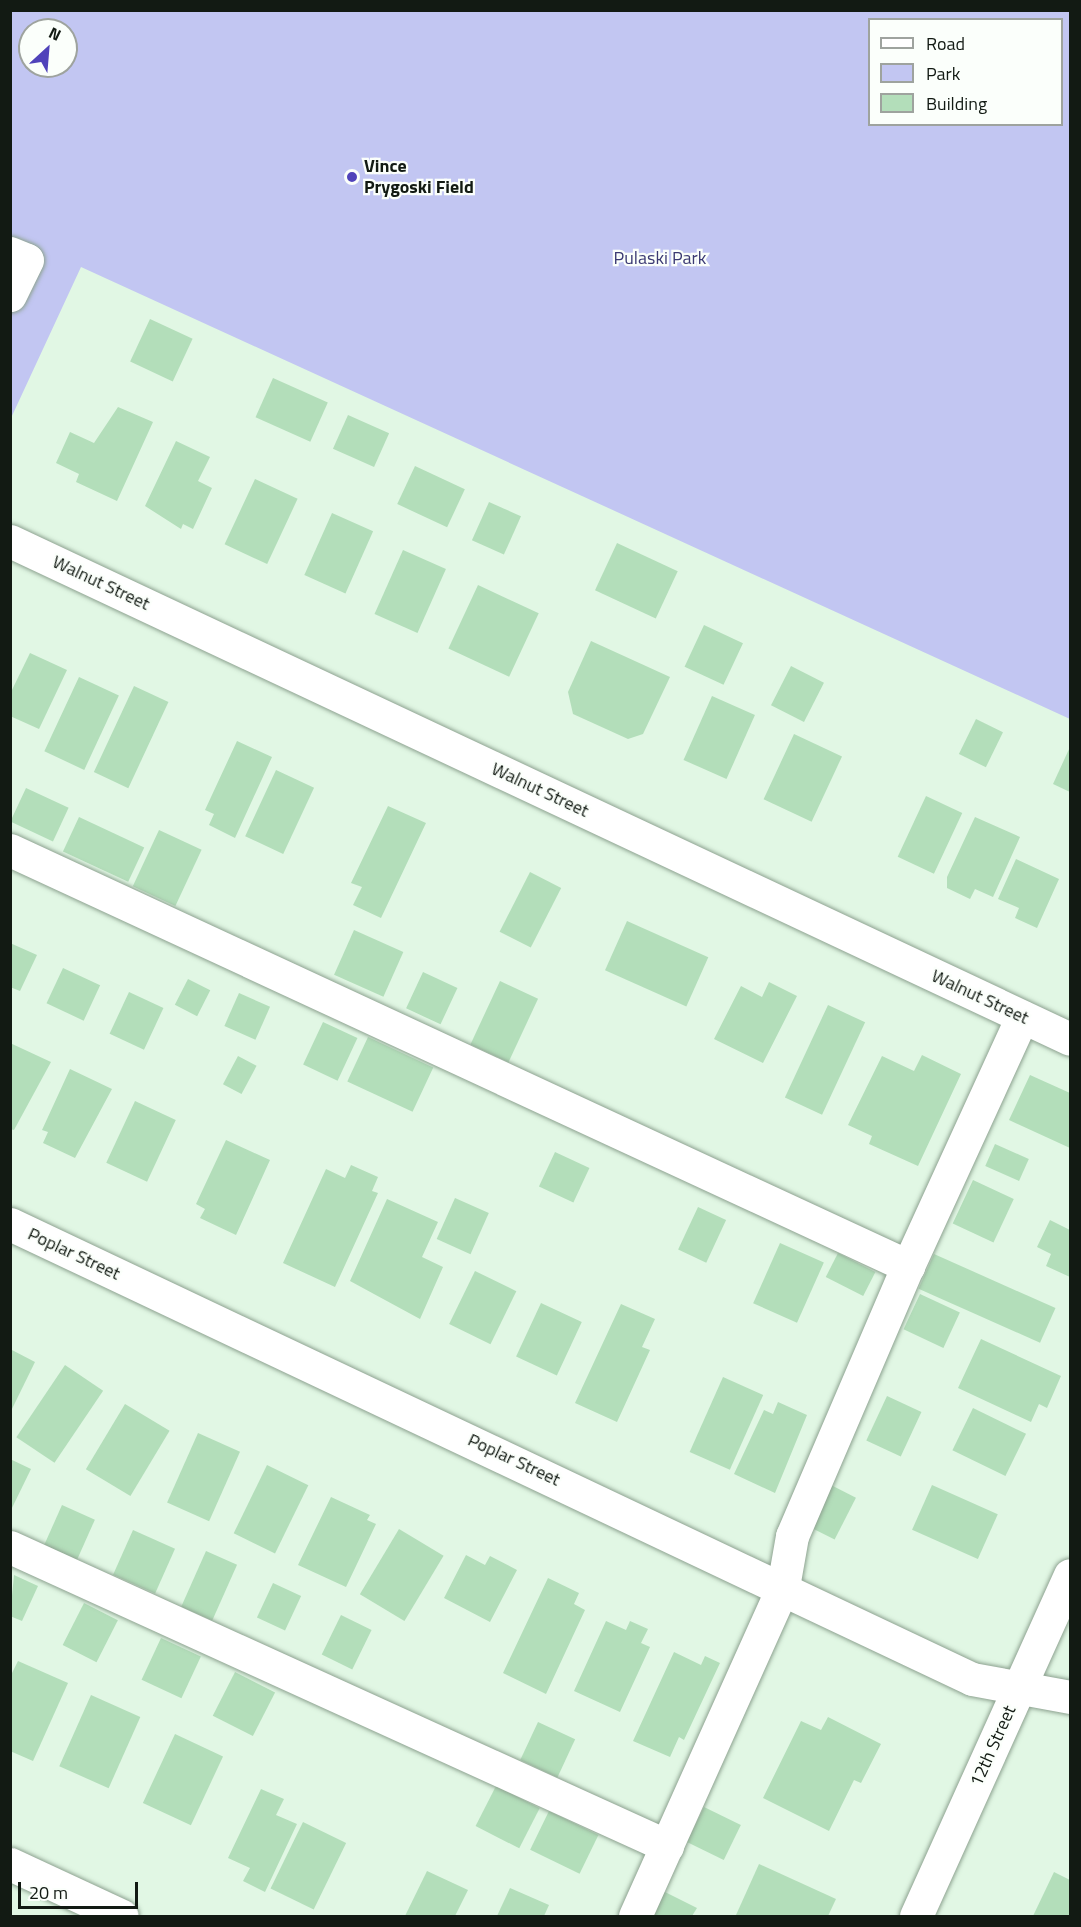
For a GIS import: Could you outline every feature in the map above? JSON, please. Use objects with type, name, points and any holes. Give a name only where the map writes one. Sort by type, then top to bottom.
[{"type":"street","points":[[10,253],[27,260],[10,295]]},
{"type":"street","name":"Walnut Street","points":[[10,541],[1071,1039]]},
{"type":"street","points":[[10,850],[908,1266]]},
{"type":"street","points":[[635,1917],[783,1587],[792,1536],[908,1266],[1022,1017]]},
{"type":"street","name":"Poplar Street","points":[[10,1224],[783,1587],[972,1679],[1071,1697]]},
{"type":"street","points":[[10,1547],[667,1846]]},
{"type":"street","name":"12th Street","points":[[916,1917],[1071,1575]]},
{"type":"street","points":[[10,1864],[73,1906],[122,1917]]},
{"type":"green space","name":"Pulaski Park","points":[[11,11],[1070,11],[1070,719],[81,267],[11,418]]},
{"type":"building","points":[[150,319],[193,339],[173,381],[130,362]]},
{"type":"building","points":[[273,378],[328,402],[310,442],[256,417]]},
{"type":"building","points":[[118,407],[153,422],[117,501],[76,482],[79,474],[56,463],[70,432],[94,443]]},
{"type":"building","points":[[348,415],[389,433],[374,467],[333,449]]},
{"type":"building","points":[[176,441],[210,457],[198,481],[212,488],[193,529],[183,524],[181,529],[145,506]]},
{"type":"building","points":[[415,466],[465,489],[447,527],[397,504]]},
{"type":"building","points":[[255,479],[298,499],[267,564],[225,544]]},
{"type":"building","points":[[489,502],[521,516],[504,555],[472,540]]},
{"type":"building","points":[[332,513],[373,531],[345,593],[304,575]]},
{"type":"building","points":[[617,543],[678,571],[656,618],[595,590]]},
{"type":"building","points":[[403,550],[446,569],[417,633],[375,614]]},
{"type":"building","points":[[478,585],[539,613],[509,677],[448,648]]},
{"type":"building","points":[[704,625],[743,643],[724,685],[685,667]]},
{"type":"building","points":[[591,641],[670,677],[643,734],[628,739],[573,714],[568,692]]},
{"type":"building","points":[[30,653],[67,670],[39,729],[10,716],[10,694]]},
{"type":"building","points":[[791,666],[824,683],[804,722],[771,705]]},
{"type":"building","points":[[79,677],[119,696],[84,770],[44,751]]},
{"type":"building","points":[[134,686],[168,702],[128,788],[94,772]]},
{"type":"building","points":[[712,696],[755,715],[726,779],[684,760]]},
{"type":"building","points":[[976,719],[1003,732],[986,767],[959,754]]},
{"type":"building","points":[[794,734],[842,756],[812,822],[764,799]]},
{"type":"building","points":[[237,741],[272,757],[235,838],[209,825],[214,814],[205,810]]},
{"type":"building","points":[[1070,747],[1070,792],[1053,784]]},
{"type":"building","points":[[276,770],[314,788],[283,854],[245,836]]},
{"type":"building","points":[[26,788],[69,808],[53,841],[10,822]]},
{"type":"building","points":[[926,796],[962,813],[934,874],[898,857]]},
{"type":"building","points":[[388,806],[426,823],[381,918],[353,905],[362,887],[351,883]]},
{"type":"building","points":[[79,817],[144,847],[128,882],[63,851]]},
{"type":"building","points":[[975,817],[1020,837],[993,897],[975,889],[970,899],[947,888],[947,877]]},
{"type":"building","points":[[159,830],[202,850],[175,906],[133,886]]},
{"type":"building","points":[[1016,859],[1059,879],[1037,928],[1015,918],[1019,908],[998,899]]},
{"type":"building","points":[[530,872],[561,888],[531,948],[500,932]]},
{"type":"building","points":[[627,921],[708,957],[686,1007],[605,970]]},
{"type":"building","points":[[354,930],[403,952],[383,997],[334,975]]},
{"type":"building","points":[[10,943],[37,955],[20,991],[10,987]]},
{"type":"building","points":[[63,968],[100,985],[84,1021],[47,1003]]},
{"type":"building","points":[[423,972],[457,988],[441,1024],[406,1008]]},
{"type":"building","points":[[188,979],[210,990],[197,1016],[175,1005]]},
{"type":"building","points":[[500,981],[538,999],[508,1062],[470,1044]]},
{"type":"building","points":[[769,982],[797,996],[763,1063],[714,1039],[741,986],[762,997]]},
{"type":"building","points":[[129,992],[163,1008],[144,1050],[110,1034]]},
{"type":"building","points":[[239,993],[270,1007],[255,1040],[224,1026]]},
{"type":"building","points":[[828,1005],[865,1022],[822,1115],[785,1097]]},
{"type":"building","points":[[323,1022],[357,1038],[338,1081],[303,1065]]},
{"type":"building","points":[[368,1037],[433,1067],[413,1112],[347,1081]]},
{"type":"building","points":[[10,1043],[51,1062],[14,1130],[10,1129]]},
{"type":"building","points":[[922,1055],[961,1074],[918,1166],[869,1144],[872,1136],[848,1125],[882,1056],[914,1071]]},
{"type":"building","points":[[238,1056],[257,1066],[242,1094],[223,1084]]},
{"type":"building","points":[[70,1069],[112,1089],[75,1158],[43,1143],[48,1132],[42,1130]]},
{"type":"building","points":[[1030,1075],[1070,1093],[1070,1148],[1009,1120]]},
{"type":"building","points":[[135,1101],[176,1120],[147,1182],[106,1163]]},
{"type":"building","points":[[226,1140],[270,1160],[236,1235],[200,1218],[205,1209],[196,1204]]},
{"type":"building","points":[[995,1144],[1029,1159],[1019,1181],[985,1166]]},
{"type":"building","points":[[555,1152],[589,1168],[573,1202],[539,1186]]},
{"type":"building","points":[[351,1165],[378,1177],[372,1191],[378,1193],[335,1287],[283,1263],[326,1169],[345,1178]]},
{"type":"building","points":[[973,1180],[1014,1199],[993,1243],[953,1224]]},
{"type":"building","points":[[455,1198],[489,1213],[470,1254],[437,1239]]},
{"type":"building","points":[[387,1199],[438,1222],[422,1257],[443,1267],[420,1319],[350,1281]]},
{"type":"building","points":[[698,1207],[726,1220],[706,1263],[678,1250]]},
{"type":"building","points":[[1050,1220],[1070,1230],[1070,1277],[1046,1266],[1051,1254],[1037,1247]]},
{"type":"building","points":[[780,1243],[824,1263],[797,1323],[753,1303]]},
{"type":"building","points":[[838,1253],[875,1272],[863,1296],[826,1277]]},
{"type":"building","points":[[934,1254],[1056,1308],[1040,1343],[919,1289]]},
{"type":"building","points":[[475,1271],[516,1291],[490,1344],[449,1324]]},
{"type":"building","points":[[920,1294],[960,1313],[943,1348],[904,1329]]},
{"type":"building","points":[[541,1303],[582,1322],[557,1375],[516,1356]]},
{"type":"building","points":[[621,1304],[655,1319],[642,1347],[650,1350],[617,1422],[575,1403]]},
{"type":"building","points":[[981,1339],[1061,1376],[1047,1408],[1039,1404],[1031,1422],[958,1388]]},
{"type":"building","points":[[10,1349],[35,1362],[10,1413]]},
{"type":"building","points":[[65,1365],[103,1391],[54,1463],[16,1437]]},
{"type":"building","points":[[723,1377],[763,1395],[730,1470],[690,1452]]},
{"type":"building","points":[[887,1396],[921,1412],[901,1456],[866,1440]]},
{"type":"building","points":[[778,1402],[807,1415],[775,1493],[734,1474],[764,1410],[773,1414]]},
{"type":"building","points":[[125,1404],[170,1431],[130,1496],[86,1469]]},
{"type":"building","points":[[973,1408],[1026,1434],[1005,1476],[952,1450]]},
{"type":"building","points":[[198,1433],[240,1452],[209,1521],[167,1502]]},
{"type":"building","points":[[10,1459],[31,1469],[10,1512]]},
{"type":"building","points":[[267,1465],[308,1485],[275,1553],[234,1533]]},
{"type":"building","points":[[831,1485],[856,1498],[835,1540],[810,1527]]},
{"type":"building","points":[[932,1485],[998,1514],[978,1559],[912,1530]]},
{"type":"building","points":[[331,1497],[370,1515],[367,1520],[376,1524],[346,1587],[298,1565]]},
{"type":"building","points":[[62,1505],[95,1520],[76,1562],[43,1547]]},
{"type":"building","points":[[399,1529],[444,1556],[404,1621],[360,1594]]},
{"type":"building","points":[[133,1530],[175,1549],[155,1593],[113,1575]]},
{"type":"building","points":[[206,1551],[237,1565],[212,1621],[181,1607]]},
{"type":"building","points":[[466,1555],[485,1565],[490,1556],[517,1570],[490,1622],[444,1598]]},
{"type":"building","points":[[14,1575],[38,1586],[22,1621],[10,1616]]},
{"type":"building","points":[[548,1578],[579,1593],[574,1604],[585,1610],[546,1694],[503,1673]]},
{"type":"building","points":[[273,1583],[301,1596],[285,1631],[257,1617]]},
{"type":"building","points":[[84,1603],[118,1620],[97,1662],[63,1645]]},
{"type":"building","points":[[341,1615],[372,1630],[352,1669],[322,1655]]},
{"type":"building","points":[[606,1621],[626,1630],[630,1621],[648,1629],[641,1643],[650,1647],[620,1712],[574,1691]]},
{"type":"building","points":[[161,1638],[201,1657],[181,1698],[142,1680]]},
{"type":"building","points":[[674,1652],[701,1665],[705,1656],[720,1663],[684,1740],[679,1737],[670,1757],[633,1741]]},
{"type":"building","points":[[18,1661],[68,1683],[33,1761],[10,1751],[10,1677]]},
{"type":"building","points":[[235,1672],[275,1692],[253,1736],[213,1716]]},
{"type":"building","points":[[91,1695],[140,1717],[109,1788],[59,1766]]},
{"type":"building","points":[[828,1717],[881,1744],[861,1783],[854,1780],[829,1831],[763,1798],[801,1721],[821,1730]]},
{"type":"building","points":[[538,1722],[575,1739],[557,1777],[520,1760]]},
{"type":"building","points":[[175,1734],[223,1756],[191,1825],[143,1803]]},
{"type":"building","points":[[496,1786],[540,1808],[519,1848],[476,1826]]},
{"type":"building","points":[[261,1789],[284,1799],[276,1815],[297,1824],[265,1892],[243,1881],[250,1868],[228,1858]]},
{"type":"building","points":[[704,1807],[741,1825],[724,1860],[687,1842]]},
{"type":"building","points":[[549,1811],[598,1835],[580,1874],[530,1850]]},
{"type":"building","points":[[303,1822],[346,1843],[314,1910],[271,1889]]},
{"type":"building","points":[[759,1864],[836,1899],[828,1916],[736,1915]]},
{"type":"building","points":[[427,1871],[468,1890],[455,1916],[405,1916]]},
{"type":"building","points":[[1054,1872],[1070,1880],[1070,1916],[1033,1916]]},
{"type":"building","points":[[510,1888],[549,1905],[544,1916],[497,1916]]},
{"type":"building","points":[[661,1890],[697,1908],[692,1916],[648,1916]]},
{"type":"place","name":"Vince Prygoski Field","points":[[352,177]]}]
